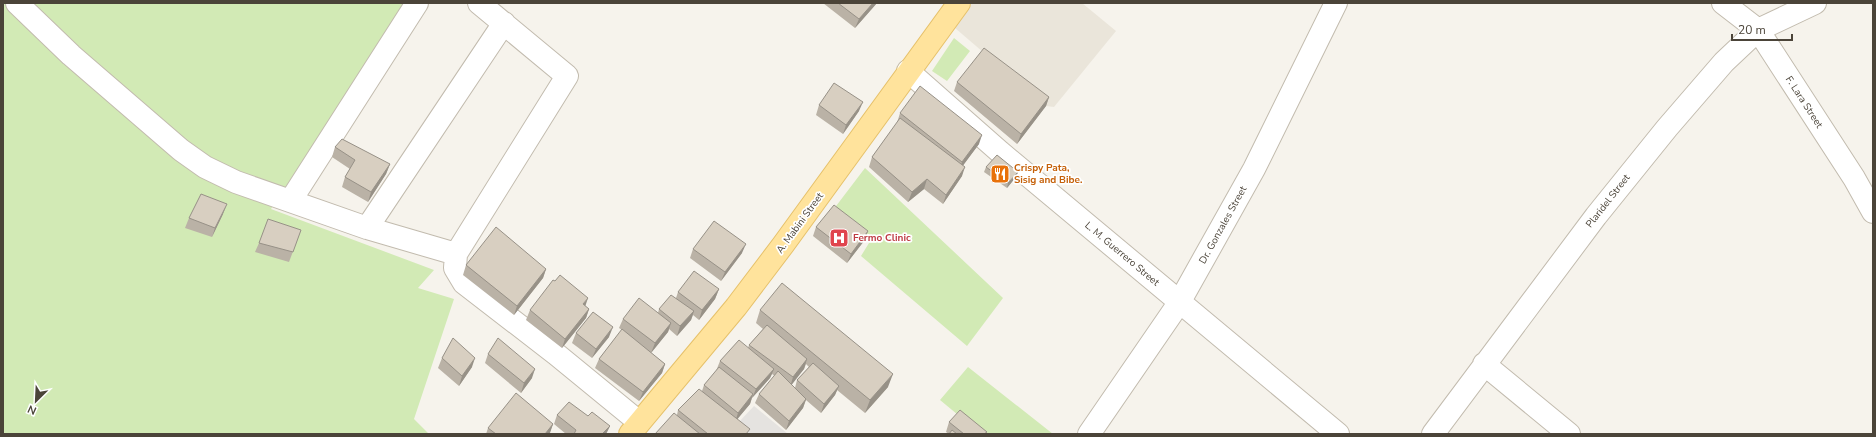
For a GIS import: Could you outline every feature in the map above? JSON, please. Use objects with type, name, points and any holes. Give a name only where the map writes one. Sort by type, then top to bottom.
[{"type":"main road","name":"A. Mabini Street","points":[[635,428],[736,307],[959,3]]},
{"type":"street","points":[[17,3],[71,55],[181,150],[199,162],[236,182],[292,200],[367,228],[456,254]]},
{"type":"street","points":[[292,200],[417,3]]},
{"type":"street","points":[[479,3],[567,76],[456,254],[455,268],[464,283],[556,354],[635,428]]},
{"type":"street","name":"Dr. Gonzales Street","points":[[1088,434],[1179,303],[1254,169],[1336,3]]},
{"type":"street","name":"F. Lara Street","points":[[1724,3],[1758,30],[1854,178],[1873,212]]},
{"type":"street","name":"Plaridel Street","points":[[1433,434],[1596,216],[1667,128],[1724,62],[1758,30],[1815,3]]},
{"type":"street","points":[[367,228],[504,23]]},
{"type":"street","name":"L. M. Guerrero Street","points":[[908,71],[1000,152],[1179,303],[1338,434]]},
{"type":"street","points":[[1484,364],[1569,434]]},
{"type":"shaded area","points":[[972,3],[1082,3],[1116,31],[1054,107],[1046,106],[955,28]]},
{"type":"shaded area","points":[[754,406],[788,434],[749,434],[737,424]]},
{"type":"green space","points":[[3,3],[408,3],[271,209],[434,270],[418,288],[454,299],[414,419],[429,434],[3,434]]},
{"type":"green space","points":[[954,38],[970,51],[947,81],[932,71]]},
{"type":"green space","points":[[865,168],[1003,298],[967,346],[861,256],[869,243],[830,214]]},
{"type":"green space","points":[[968,367],[1053,434],[981,434],[940,400]]},
{"type":"building","points":[[838,3],[873,3],[859,19]]},
{"type":"building","points":[[984,48],[1049,97],[1021,134],[957,82]]},
{"type":"building","points":[[834,83],[863,102],[846,125],[819,105]]},
{"type":"building","points":[[920,86],[982,135],[962,162],[900,113]]},
{"type":"building","points":[[900,118],[965,167],[946,195],[927,179],[912,192],[872,157]]},
{"type":"building","points":[[342,139],[390,164],[371,192],[345,177],[355,160],[335,147]]},
{"type":"building","name":"Crispy Pata, Sisig and Bibe.","points":[[997,155],[1018,172],[1008,183],[986,167]]},
{"type":"building","points":[[201,194],[227,204],[215,228],[189,218]]},
{"type":"building","name":"Fermo Clinic","points":[[834,205],[868,231],[851,254],[816,227]]},
{"type":"building","points":[[268,219],[301,230],[293,252],[259,243]]},
{"type":"building","points":[[714,221],[746,244],[725,272],[693,249]]},
{"type":"building","points":[[496,227],[546,269],[517,306],[466,265]]},
{"type":"building","points":[[694,271],[719,289],[702,310],[678,292]]},
{"type":"building","points":[[560,275],[588,298],[583,304],[589,309],[565,339],[530,310],[553,280],[555,281]]},
{"type":"building","points":[[782,283],[893,374],[870,400],[760,310]]},
{"type":"building","points":[[671,295],[694,311],[680,326],[659,309]]},
{"type":"building","points":[[639,298],[671,323],[655,343],[623,319]]},
{"type":"building","points":[[593,312],[613,327],[596,349],[576,333]]},
{"type":"building","points":[[767,325],[807,359],[793,377],[749,345]]},
{"type":"building","points":[[622,329],[665,364],[643,392],[599,359]]},
{"type":"building","points":[[453,338],[475,358],[462,376],[442,358]]},
{"type":"building","points":[[498,338],[535,369],[524,383],[488,354]]},
{"type":"building","points":[[739,340],[774,369],[756,389],[720,361]]},
{"type":"building","points":[[813,363],[839,386],[824,404],[797,380]]},
{"type":"building","points":[[719,367],[753,394],[738,413],[704,385]]},
{"type":"building","points":[[778,371],[806,399],[789,421],[759,394]]},
{"type":"building","points":[[699,389],[750,429],[746,434],[708,434],[678,410]]},
{"type":"building","points":[[516,393],[553,424],[545,434],[496,434],[488,428]]},
{"type":"building","points":[[569,402],[588,416],[592,412],[610,426],[602,434],[574,434],[576,430],[557,415]]},
{"type":"building","points":[[960,410],[987,432],[984,434],[964,434],[949,422]]},
{"type":"building","points":[[674,413],[700,434],[655,434]]},
{"type":"building","points":[[952,430],[957,434],[949,434]]},
{"type":"place","name":"Crispy Pata, Sisig and Bibe.","points":[[1000,174]]},
{"type":"place","name":"Fermo Clinic","points":[[839,238]]}]
